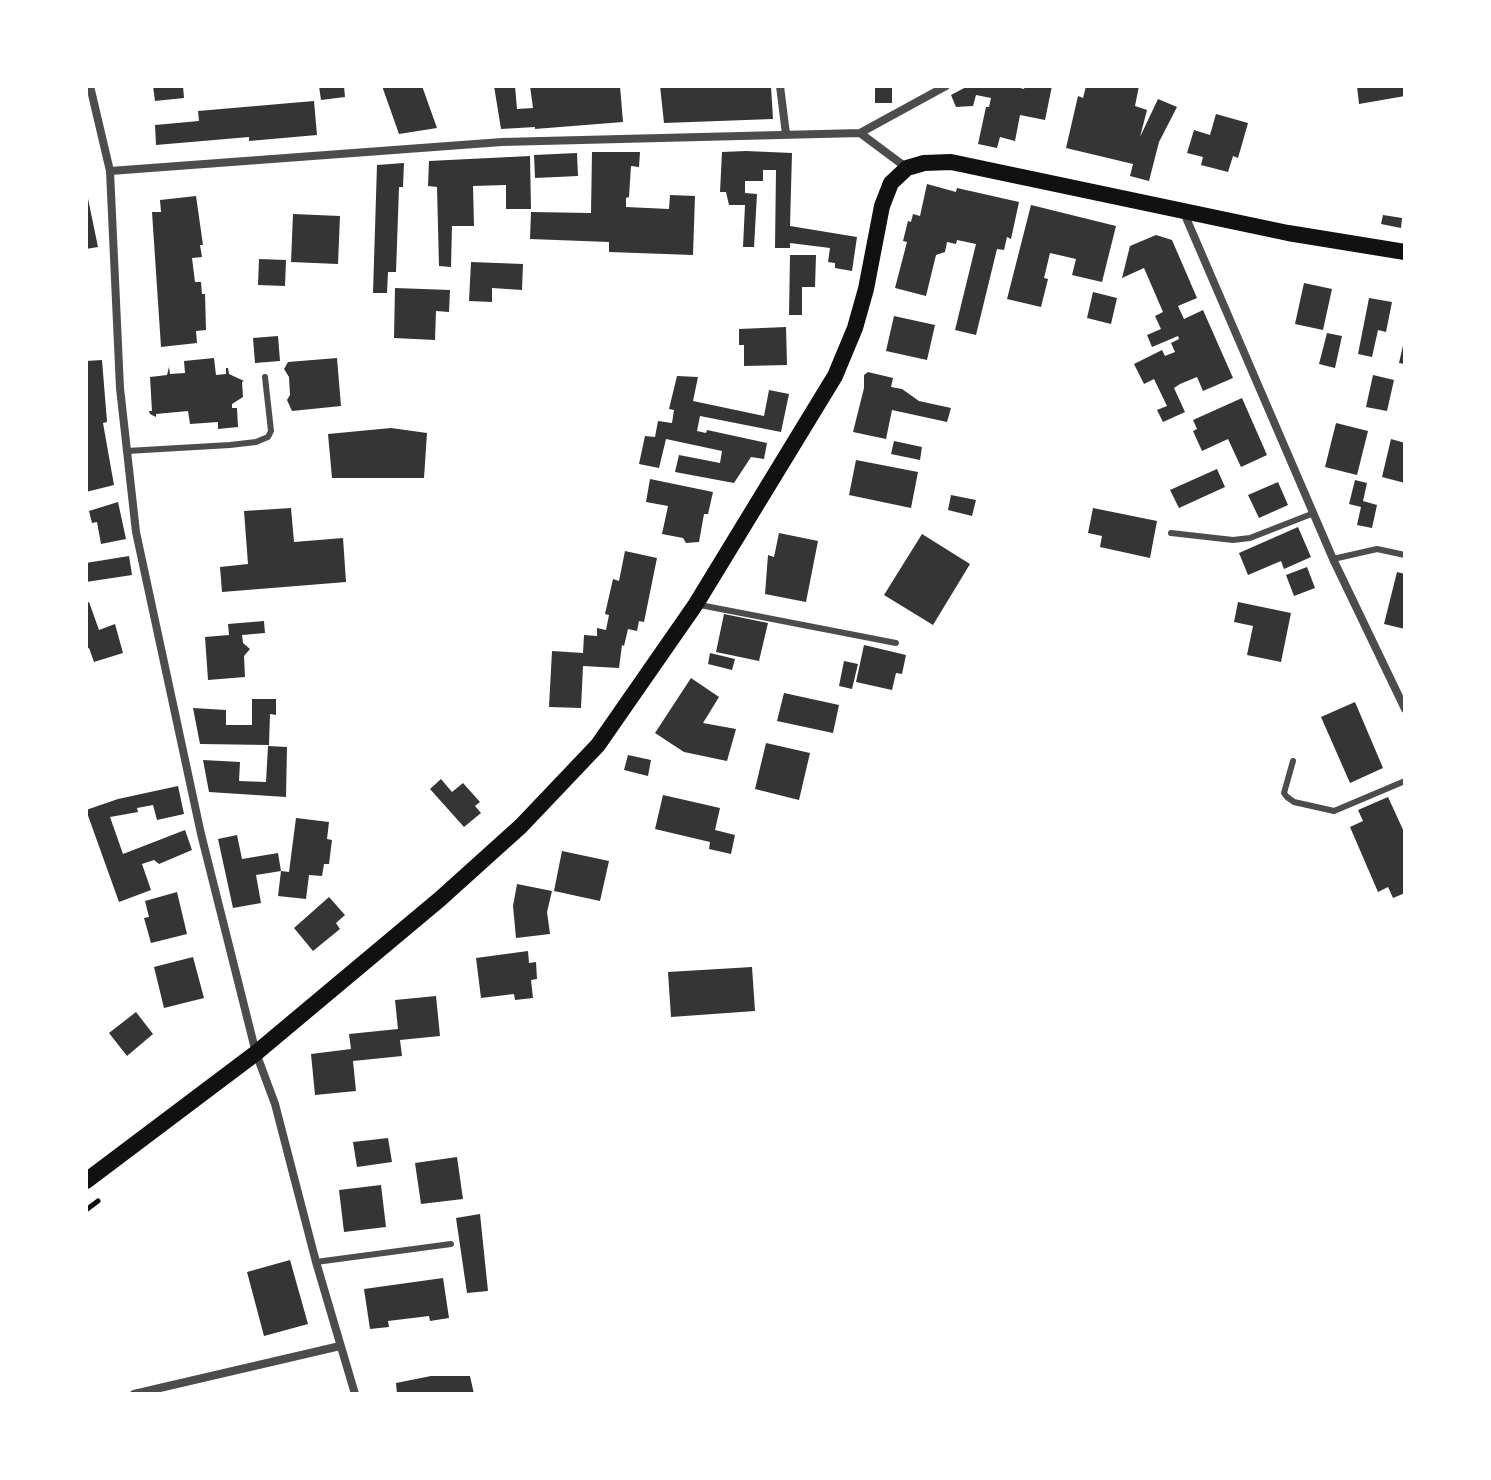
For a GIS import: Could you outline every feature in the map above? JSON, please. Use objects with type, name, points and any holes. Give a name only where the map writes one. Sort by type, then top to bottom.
[{"type":"main road","points":[[86,1181],[256,1053],[440,899],[566,781],[615,724],[696,604],[835,376],[855,328],[866,289],[882,206],[891,183],[907,168],[924,163],[951,162],[1288,233],[1405,252]]},
{"type":"street","points":[[90,86],[110,171],[120,388],[139,547],[201,834],[256,1053],[275,1104],[316,1262],[355,1394]]},
{"type":"street","points":[[780,86],[786,134]]},
{"type":"street","points":[[110,171],[502,142],[860,133],[946,86]]},
{"type":"street","points":[[86,118],[97,115]]},
{"type":"street","points":[[860,133],[907,168]]},
{"type":"street","points":[[1184,212],[1333,559],[1405,709]]},
{"type":"street","points":[[134,1394],[340,1346]]},
{"type":"lane","points":[[127,451],[230,445],[256,442],[268,437],[271,431],[265,377]]},
{"type":"lane","points":[[1171,533],[1218,539],[1250,538],[1314,513]]},
{"type":"lane","points":[[1333,559],[1377,549],[1405,555]]},
{"type":"lane","points":[[696,604],[896,643]]},
{"type":"lane","points":[[1293,761],[1284,793],[1287,797],[1294,802],[1334,811],[1405,781]]},
{"type":"lane","points":[[316,1262],[451,1244]]},
{"type":"building","points":[[153,86],[183,86],[184,98],[155,101]]},
{"type":"building","points":[[319,86],[344,86],[345,97],[321,100]]},
{"type":"building","points":[[382,86],[422,86],[437,128],[399,134]]},
{"type":"building","points":[[494,86],[515,86],[517,109],[533,108],[530,86],[620,86],[623,122],[501,129]]},
{"type":"building","points":[[660,86],[771,86],[773,119],[664,123]]},
{"type":"building","points":[[875,86],[892,86],[892,103],[875,103]]},
{"type":"building","points":[[968,86],[1024,89],[1025,86],[1052,86],[1045,120],[1020,115],[1015,141],[1000,137],[997,148],[978,144],[991,98],[976,95],[973,106],[956,107],[951,95]]},
{"type":"building","points":[[1086,86],[1139,86],[1135,106],[1147,110],[1140,137],[1158,99],[1177,107],[1159,142],[1149,181],[1130,176],[1133,164],[1066,148],[1078,96],[1083,98]]},
{"type":"building","points":[[1357,86],[1405,86],[1405,96],[1359,104]]},
{"type":"building","points":[[314,101],[317,135],[156,145],[155,125],[199,121],[198,111]]},
{"type":"building","points":[[1216,114],[1248,123],[1238,158],[1233,156],[1228,172],[1201,165],[1203,157],[1187,153],[1194,130],[1210,135]]},
{"type":"building","points":[[592,152],[640,152],[639,167],[631,166],[626,207],[669,209],[670,195],[695,196],[693,255],[609,252],[609,242],[530,239],[531,212],[591,213]]},
{"type":"building","points":[[722,152],[792,153],[790,226],[857,237],[852,271],[835,268],[835,263],[828,262],[830,248],[790,243],[790,248],[775,248],[776,170],[763,170],[763,181],[745,181],[745,193],[757,194],[754,247],[743,247],[745,205],[729,205],[726,192],[720,192]]},
{"type":"building","points":[[577,153],[578,176],[535,178],[534,155]]},
{"type":"building","points":[[530,156],[531,209],[506,209],[506,185],[473,186],[474,226],[452,226],[451,267],[439,266],[437,187],[428,186],[429,161]]},
{"type":"building","points":[[404,163],[403,187],[399,187],[396,272],[388,272],[387,293],[373,293],[377,165]]},
{"type":"building","points":[[927,184],[1019,202],[1011,239],[1007,237],[1004,250],[997,249],[976,335],[955,330],[976,244],[957,240],[956,244],[947,242],[945,252],[936,255],[926,296],[895,288],[907,242],[903,241],[908,221],[911,222],[913,214],[920,216]]},
{"type":"building","points":[[86,189],[98,247],[86,249]]},
{"type":"building","points":[[196,196],[203,245],[200,245],[202,257],[192,258],[195,282],[201,282],[202,294],[205,294],[206,330],[196,331],[197,343],[161,347],[152,212],[161,212],[160,200]]},
{"type":"building","points":[[1031,205],[1116,226],[1102,282],[1072,275],[1076,259],[1050,253],[1041,307],[1007,299]]},
{"type":"building","points":[[293,214],[340,216],[338,264],[291,262]]},
{"type":"building","points":[[1383,215],[1402,218],[1401,228],[1381,224]]},
{"type":"building","points":[[1156,235],[1172,240],[1197,298],[1178,306],[1184,319],[1203,310],[1233,378],[1203,391],[1197,377],[1180,384],[1174,388],[1185,412],[1163,422],[1157,410],[1167,406],[1154,379],[1144,384],[1134,364],[1162,350],[1165,356],[1175,352],[1171,343],[1179,339],[1178,336],[1152,347],[1147,335],[1161,329],[1155,316],[1163,312],[1144,268],[1122,278],[1130,246]]},
{"type":"building","points":[[790,255],[816,255],[815,287],[802,287],[802,315],[789,315]]},
{"type":"building","points":[[259,259],[286,260],[285,286],[258,285]]},
{"type":"building","points":[[471,262],[523,264],[522,290],[492,288],[492,302],[469,301]]},
{"type":"building","points":[[1304,283],[1332,289],[1323,330],[1295,324]]},
{"type":"building","points":[[395,288],[450,290],[449,312],[436,311],[435,340],[394,338]]},
{"type":"building","points":[[1093,292],[1117,298],[1111,324],[1087,318]]},
{"type":"building","points":[[1369,298],[1392,302],[1386,332],[1378,330],[1372,357],[1358,354]]},
{"type":"building","points":[[894,316],[935,325],[927,360],[886,351]]},
{"type":"building","points":[[786,327],[787,365],[744,366],[744,345],[739,345],[739,329]]},
{"type":"building","points":[[1327,333],[1342,336],[1335,368],[1319,364]]},
{"type":"building","points":[[278,336],[280,361],[255,363],[253,338]]},
{"type":"building","points":[[1405,341],[1405,364],[1399,363]]},
{"type":"building","points":[[214,358],[216,375],[226,374],[228,368],[229,374],[244,381],[243,397],[232,404],[232,408],[237,408],[238,427],[218,429],[218,422],[190,424],[188,411],[156,414],[156,417],[150,414],[150,377],[167,375],[169,367],[170,374],[185,373],[184,361]]},
{"type":"building","points":[[337,358],[341,406],[292,411],[287,400],[290,395],[289,377],[284,369],[288,362]]},
{"type":"building","points":[[102,360],[107,422],[103,423],[114,485],[86,492],[86,361]]},
{"type":"building","points":[[868,372],[893,378],[891,387],[902,389],[919,401],[951,408],[947,422],[892,410],[886,439],[853,432],[864,388],[864,375]]},
{"type":"building","points":[[1373,375],[1394,380],[1387,411],[1366,407]]},
{"type":"building","points":[[677,376],[698,377],[693,401],[764,416],[769,390],[789,394],[781,432],[700,416],[697,431],[706,433],[707,430],[767,443],[764,459],[751,457],[734,483],[675,472],[679,455],[720,463],[722,451],[666,439],[659,468],[639,464],[645,436],[655,437],[658,421],[672,423],[674,410],[669,409]]},
{"type":"building","points":[[1242,398],[1267,455],[1241,467],[1228,439],[1202,451],[1193,431],[1197,429],[1193,420]]},
{"type":"building","points":[[1336,423],[1368,431],[1357,475],[1325,467]]},
{"type":"building","points":[[391,428],[427,433],[424,478],[332,478],[328,434]]},
{"type":"building","points":[[1391,439],[1405,443],[1405,483],[1382,477]]},
{"type":"building","points":[[894,441],[922,447],[920,460],[891,454]]},
{"type":"building","points":[[856,460],[918,472],[911,508],[849,495]]},
{"type":"building","points":[[1217,469],[1225,487],[1179,508],[1170,490]]},
{"type":"building","points":[[650,479],[713,492],[708,514],[704,514],[699,542],[686,543],[683,538],[662,534],[668,506],[646,502]]},
{"type":"building","points":[[1355,480],[1367,483],[1363,501],[1377,505],[1372,528],[1357,525],[1361,507],[1349,504]]},
{"type":"building","points":[[1278,482],[1288,505],[1259,518],[1248,495]]},
{"type":"building","points":[[951,495],[976,500],[972,516],[948,510]]},
{"type":"building","points":[[118,502],[126,539],[101,544],[97,522],[92,523],[89,511]]},
{"type":"building","points":[[291,508],[294,542],[343,538],[346,582],[222,592],[220,567],[248,564],[244,511]]},
{"type":"building","points":[[1093,508],[1157,521],[1150,558],[1100,547],[1102,536],[1088,533]]},
{"type":"building","points":[[1298,527],[1311,557],[1284,569],[1281,561],[1248,575],[1239,553]]},
{"type":"building","points":[[779,533],[818,541],[806,602],[765,594],[768,555],[774,557]]},
{"type":"building","points":[[922,534],[970,564],[933,625],[884,595]]},
{"type":"building","points":[[625,551],[657,558],[644,622],[639,621],[637,631],[628,629],[619,668],[583,666],[581,708],[549,707],[552,651],[583,653],[584,635],[597,636],[597,628],[606,630],[609,615],[605,614],[613,579],[619,581]]},
{"type":"building","points":[[129,556],[132,575],[86,582],[86,563]]},
{"type":"building","points":[[1307,567],[1315,588],[1294,596],[1286,575]]},
{"type":"building","points":[[1397,572],[1405,574],[1405,629],[1384,624]]},
{"type":"building","points":[[89,602],[99,630],[115,624],[123,653],[94,662],[89,648],[86,649],[86,603]]},
{"type":"building","points":[[1238,602],[1291,613],[1281,662],[1247,655],[1253,626],[1234,622]]},
{"type":"building","points":[[724,614],[768,623],[759,661],[716,652]]},
{"type":"building","points":[[264,621],[265,633],[242,635],[243,643],[250,649],[244,656],[245,677],[208,680],[205,637],[229,635],[228,624]]},
{"type":"building","points":[[864,645],[906,655],[902,674],[896,673],[892,690],[856,682]]},
{"type":"building","points":[[710,653],[735,659],[732,670],[708,664]]},
{"type":"building","points":[[844,661],[858,664],[852,689],[839,686]]},
{"type":"building","points":[[691,678],[719,697],[703,723],[736,729],[727,761],[684,752],[655,733]]},
{"type":"building","points":[[784,693],[839,705],[833,733],[777,721]]},
{"type":"building","points":[[252,699],[276,699],[276,715],[270,714],[269,745],[200,744],[193,708],[226,710],[226,725],[252,725]]},
{"type":"building","points":[[1355,702],[1383,768],[1350,783],[1321,717]]},
{"type":"building","points":[[766,743],[810,753],[799,800],[755,789]]},
{"type":"building","points":[[268,746],[287,747],[286,797],[209,792],[203,760],[240,762],[239,781],[266,782]]},
{"type":"building","points":[[628,755],[651,760],[648,776],[624,770]]},
{"type":"building","points":[[441,779],[452,792],[463,783],[480,802],[475,806],[481,813],[464,827],[430,789]]},
{"type":"building","points":[[178,786],[184,814],[157,820],[153,805],[137,808],[138,812],[110,817],[123,854],[185,830],[192,850],[159,864],[154,860],[142,864],[151,890],[119,902],[86,810],[118,799]]},
{"type":"building","points":[[663,795],[720,808],[715,830],[735,835],[731,854],[709,849],[710,842],[655,829]]},
{"type":"building","points":[[1388,797],[1405,834],[1405,893],[1393,898],[1388,887],[1378,892],[1350,827],[1363,821],[1358,810]]},
{"type":"building","points":[[296,818],[329,822],[327,839],[332,840],[329,864],[324,864],[322,876],[309,875],[306,899],[278,896],[281,871],[289,872]]},
{"type":"building","points":[[237,835],[242,859],[278,853],[281,871],[256,875],[261,903],[233,908],[218,839]]},
{"type":"building","points":[[562,851],[609,861],[600,901],[554,891]]},
{"type":"building","points":[[517,884],[552,891],[547,912],[550,934],[516,938],[513,906]]},
{"type":"building","points":[[177,892],[187,934],[151,943],[144,918],[149,917],[145,901]]},
{"type":"building","points":[[329,897],[345,915],[336,923],[340,929],[313,951],[294,928]]},
{"type":"building","points":[[528,951],[529,963],[536,962],[537,979],[531,980],[533,998],[515,1000],[514,994],[481,998],[476,958]]},
{"type":"building","points":[[193,957],[204,998],[164,1008],[154,967]]},
{"type":"building","points":[[752,967],[755,1011],[671,1017],[668,972]]},
{"type":"building","points":[[436,996],[440,1036],[400,1040],[402,1056],[353,1061],[356,1091],[315,1095],[311,1054],[351,1049],[349,1034],[398,1029],[395,1000]]},
{"type":"building","points":[[136,1012],[153,1034],[127,1056],[109,1033]]},
{"type":"building","points":[[388,1138],[392,1162],[357,1167],[353,1142]]},
{"type":"building","points":[[457,1157],[463,1199],[421,1204],[415,1163]]},
{"type":"building","points":[[381,1185],[386,1227],[344,1232],[339,1190]]},
{"type":"building","points":[[480,1214],[488,1291],[467,1293],[456,1218]]},
{"type":"building","points":[[290,1260],[308,1324],[264,1336],[247,1272]]},
{"type":"building","points":[[443,1278],[449,1318],[430,1321],[429,1316],[388,1321],[389,1327],[370,1329],[364,1289]]},
{"type":"building","points":[[431,1376],[470,1376],[474,1394],[397,1394],[396,1383]]}]
